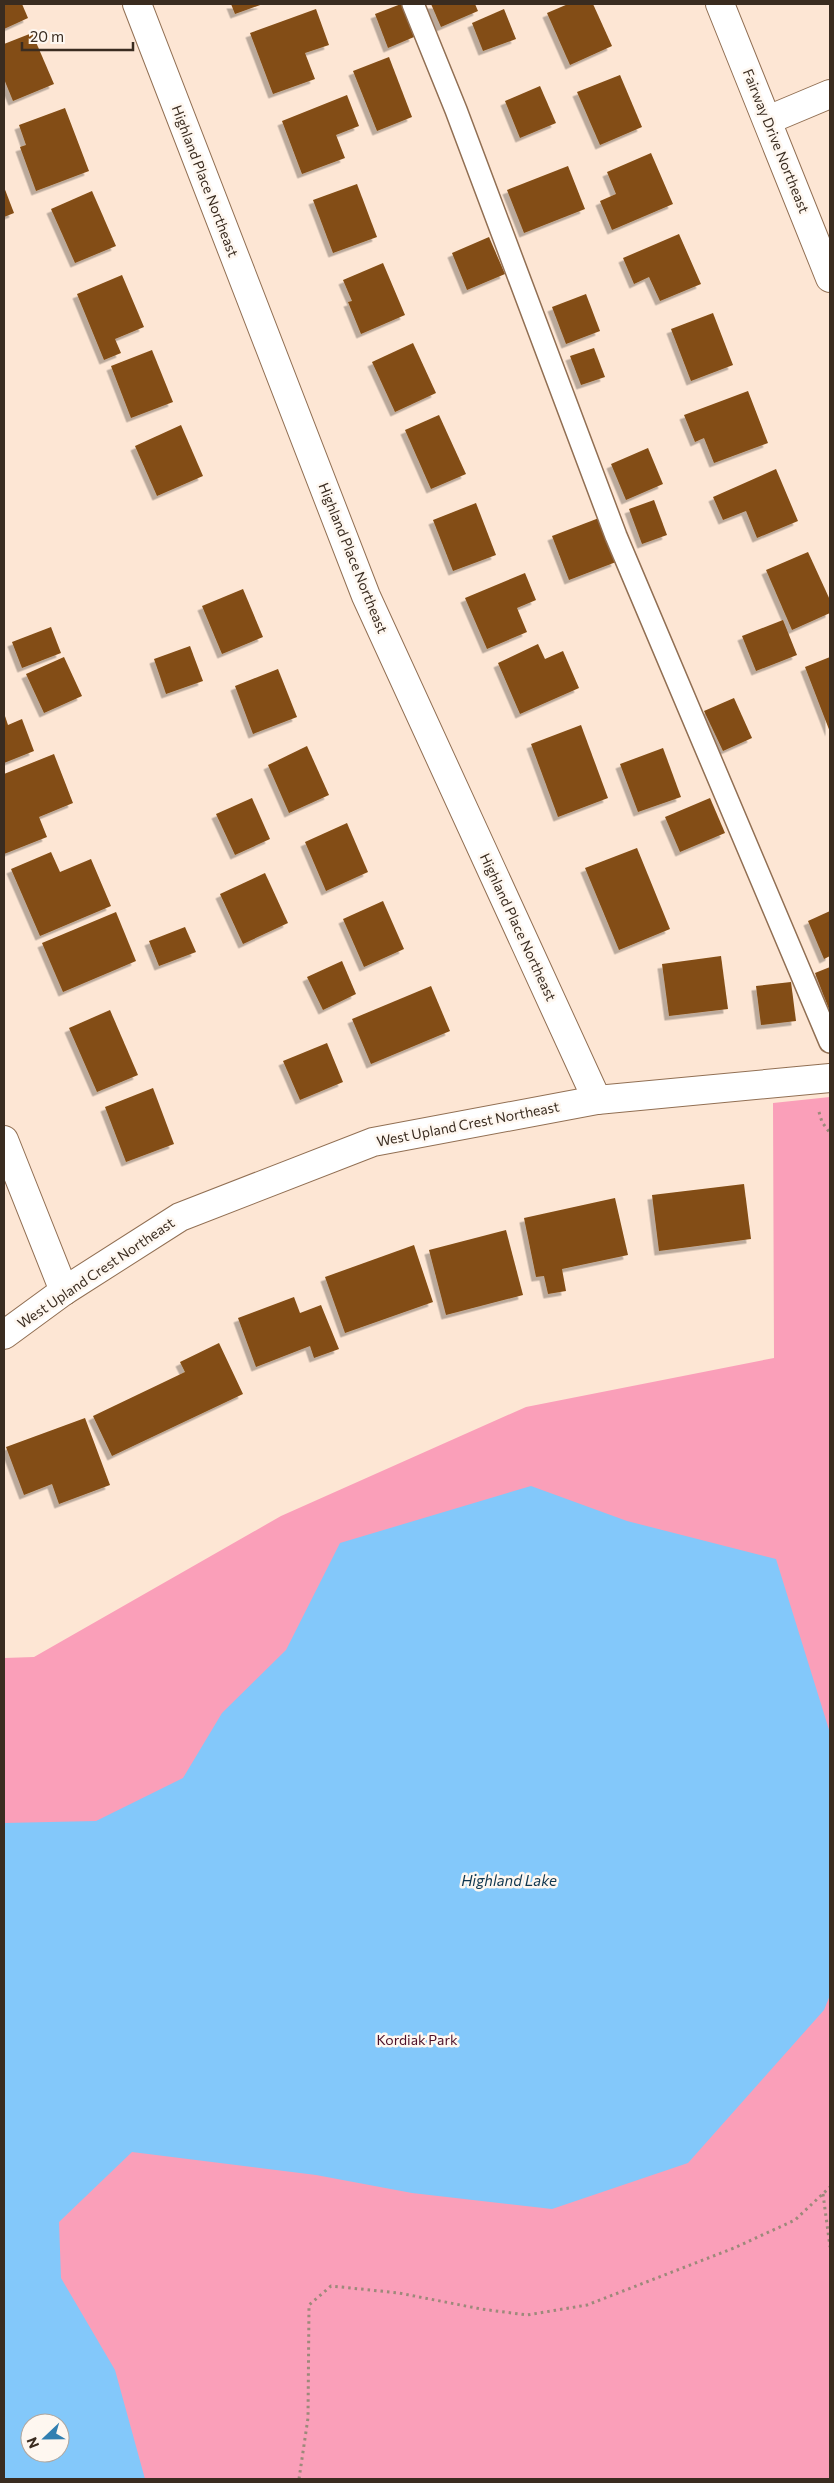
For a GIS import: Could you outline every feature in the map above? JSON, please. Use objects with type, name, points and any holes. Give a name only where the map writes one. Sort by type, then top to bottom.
[{"type":"street","name":"Highland Place Northeast","points":[[137,4],[366,596],[598,1100]]},
{"type":"street","name":"Fairway Drive Northeast","points":[[720,4],[830,278]]},
{"type":"street","points":[[768,120],[830,94]]},
{"type":"street","name":"West Upland Crest Northeast","points":[[4,1335],[64,1291],[180,1217],[373,1142],[598,1100],[830,1078]]},
{"type":"street","points":[[4,1140],[64,1291]]},
{"type":"lane","points":[[413,4],[456,110],[616,536],[830,1042]]},
{"type":"path","points":[[299,2479],[308,2418],[309,2305],[331,2286],[399,2293],[481,2309],[527,2315],[587,2305],[734,2248],[795,2220],[830,2187]]},
{"type":"path","points":[[823,2194],[830,2247]]},
{"type":"green space","name":"Kordiak Park","points":[[830,1097],[830,2479],[4,2479],[4,1658],[34,1657],[281,1516],[526,1407],[774,1358],[773,1103]]},
{"type":"water","name":"Highland Lake","points":[[531,1486],[627,1521],[776,1559],[830,1733],[830,1995],[824,2010],[688,2163],[552,2209],[412,2193],[316,2175],[132,2152],[59,2222],[61,2278],[115,2370],[145,2479],[4,2479],[4,1823],[96,1821],[183,1778],[222,1713],[286,1650],[340,1543]]},
{"type":"building","points":[[4,4],[22,4],[28,18],[4,29]]},
{"type":"building","points":[[231,4],[263,4],[235,14]]},
{"type":"building","points":[[401,4],[414,37],[388,48],[375,14]]},
{"type":"building","points":[[431,4],[475,4],[478,11],[441,27]]},
{"type":"building","points":[[568,4],[593,4],[612,46],[570,65],[547,13]]},
{"type":"building","points":[[316,9],[329,45],[305,53],[315,79],[273,94],[250,33]]},
{"type":"building","points":[[504,9],[516,39],[483,51],[472,23]]},
{"type":"building","points":[[32,33],[54,84],[13,101],[4,79],[4,44]]},
{"type":"building","points":[[389,57],[412,117],[377,131],[353,71]]},
{"type":"building","points":[[620,75],[642,127],[600,145],[577,92]]},
{"type":"building","points":[[540,86],[556,123],[520,138],[505,101]]},
{"type":"building","points":[[347,95],[359,126],[336,135],[345,158],[302,174],[282,121]]},
{"type":"building","points":[[65,108],[89,171],[36,191],[20,147],[26,145],[19,125]]},
{"type":"building","points":[[651,153],[673,204],[612,230],[600,201],[616,194],[607,172]]},
{"type":"building","points":[[568,166],[585,209],[524,233],[507,190]]},
{"type":"building","points":[[357,184],[377,237],[333,253],[313,200]]},
{"type":"building","points":[[4,187],[14,213],[4,217]]},
{"type":"building","points":[[92,191],[116,246],[75,263],[51,209]]},
{"type":"building","points":[[679,234],[701,284],[660,301],[649,277],[634,284],[623,258]]},
{"type":"building","points":[[489,237],[505,274],[467,290],[452,253]]},
{"type":"building","points":[[383,263],[405,315],[361,334],[348,302],[352,301],[343,280]]},
{"type":"building","points":[[122,275],[144,327],[115,339],[121,353],[104,360],[77,294]]},
{"type":"building","points":[[586,294],[600,331],[566,344],[552,307]]},
{"type":"building","points":[[713,313],[733,365],[691,381],[671,329]]},
{"type":"building","points":[[413,343],[436,393],[395,412],[372,362]]},
{"type":"building","points":[[594,348],[605,377],[581,385],[570,356]]},
{"type":"building","points":[[152,350],[173,402],[131,418],[111,366]]},
{"type":"building","points":[[748,391],[768,443],[714,463],[704,438],[695,442],[684,415]]},
{"type":"building","points":[[439,415],[466,474],[431,489],[405,430]]},
{"type":"building","points":[[181,425],[203,476],[157,496],[135,446]]},
{"type":"building","points":[[648,448],[663,484],[626,500],[611,464]]},
{"type":"building","points":[[776,469],[798,521],[757,538],[746,511],[723,520],[713,497]]},
{"type":"building","points":[[654,500],[667,535],[642,544],[629,509]]},
{"type":"building","points":[[476,503],[496,555],[453,571],[433,520]]},
{"type":"building","points":[[599,518],[616,562],[569,580],[552,536]]},
{"type":"building","points":[[808,552],[830,600],[830,613],[792,630],[766,570]]},
{"type":"building","points":[[525,573],[536,600],[517,608],[527,632],[487,649],[465,598]]},
{"type":"building","points":[[243,589],[263,637],[222,654],[202,606]]},
{"type":"building","points":[[783,620],[797,655],[756,671],[742,636]]},
{"type":"building","points":[[51,627],[61,653],[22,668],[12,642]]},
{"type":"building","points":[[538,644],[545,659],[563,651],[579,688],[520,714],[498,663]]},
{"type":"building","points":[[190,646],[203,681],[166,694],[154,659]]},
{"type":"building","points":[[64,657],[82,696],[44,713],[26,674]]},
{"type":"building","points":[[830,657],[830,732],[805,667]]},
{"type":"building","points":[[278,669],[297,717],[253,734],[235,686]]},
{"type":"building","points":[[734,698],[752,738],[723,751],[704,711]]},
{"type":"building","points":[[4,713],[8,725],[22,719],[34,751],[4,763]]},
{"type":"building","points":[[581,725],[608,798],[558,817],[531,744]]},
{"type":"building","points":[[307,746],[329,795],[289,813],[268,765]]},
{"type":"building","points":[[663,748],[681,797],[638,812],[620,764]]},
{"type":"building","points":[[54,754],[73,803],[39,817],[47,837],[4,854],[4,774]]},
{"type":"building","points":[[252,798],[270,839],[235,855],[216,814]]},
{"type":"building","points":[[710,798],[725,833],[680,852],[665,817]]},
{"type":"building","points":[[347,823],[368,872],[326,891],[305,842]]},
{"type":"building","points":[[637,848],[670,929],[619,950],[585,868]]},
{"type":"building","points":[[51,852],[60,872],[91,859],[111,906],[40,936],[11,869]]},
{"type":"building","points":[[265,873],[288,923],[243,944],[220,894]]},
{"type":"building","points":[[383,901],[404,949],[364,967],[343,919]]},
{"type":"building","points":[[830,911],[830,956],[824,959],[808,921]]},
{"type":"building","points":[[116,912],[136,961],[63,992],[42,943]]},
{"type":"building","points":[[185,927],[196,952],[159,966],[149,941]]},
{"type":"building","points":[[721,956],[728,1009],[669,1016],[662,964]]},
{"type":"building","points":[[342,961],[356,994],[323,1010],[307,977]]},
{"type":"building","points":[[830,967],[830,1012],[815,973]]},
{"type":"building","points":[[791,982],[796,1021],[761,1025],[756,986]]},
{"type":"building","points":[[431,986],[450,1031],[371,1064],[352,1019]]},
{"type":"building","points":[[110,1010],[138,1075],[97,1092],[69,1028]]},
{"type":"building","points":[[327,1043],[343,1082],[300,1100],[283,1061]]},
{"type":"building","points":[[153,1088],[174,1144],[126,1162],[105,1107]]},
{"type":"building","points":[[744,1184],[751,1239],[659,1251],[652,1195]]},
{"type":"building","points":[[615,1198],[628,1255],[562,1269],[566,1291],[548,1294],[544,1276],[536,1277],[524,1218]]},
{"type":"building","points":[[506,1230],[523,1295],[446,1315],[429,1250]]},
{"type":"building","points":[[414,1245],[433,1302],[345,1333],[325,1277]]},
{"type":"building","points":[[294,1297],[300,1313],[321,1305],[339,1349],[314,1358],[310,1346],[256,1367],[238,1318]]},
{"type":"building","points":[[219,1343],[243,1394],[112,1456],[93,1416],[185,1372],[180,1362]]},
{"type":"building","points":[[85,1418],[110,1485],[59,1504],[52,1484],[24,1495],[6,1447]]}]
